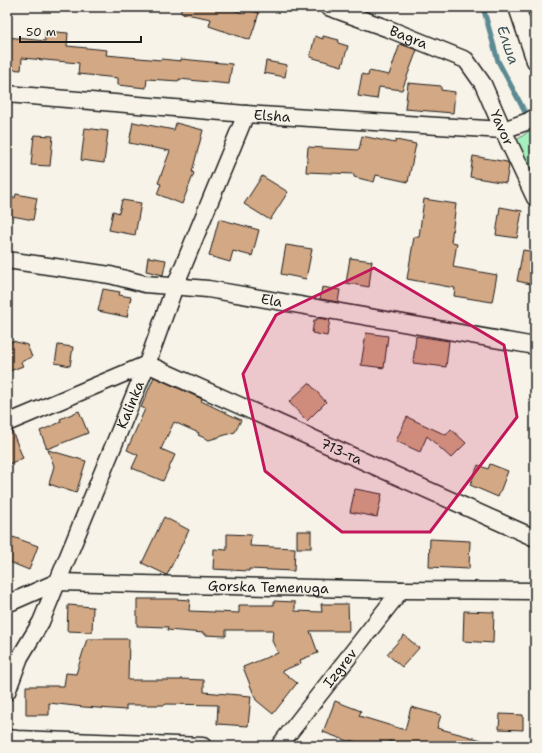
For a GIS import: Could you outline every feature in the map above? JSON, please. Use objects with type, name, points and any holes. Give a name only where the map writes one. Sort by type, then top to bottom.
[{"type":"street","name":"Bagra","points":[[328,7],[389,29],[466,60]]},
{"type":"street","points":[[517,7],[535,61]]},
{"type":"street","name":"Yavor","points":[[466,60],[483,84],[535,198]]},
{"type":"street","name":"Elsha","points":[[7,94],[246,114],[503,130],[535,117]]},
{"type":"street","name":"Kalinka","points":[[7,692],[20,657],[41,622],[147,364],[175,286],[246,114]]},
{"type":"street","name":"Ela","points":[[7,260],[110,275],[145,284],[208,290],[535,346]]},
{"type":"street","points":[[7,422],[64,400],[147,364]]},
{"type":"street","name":"713-та","points":[[147,364],[535,538]]},
{"type":"street","name":"Gorska Temenuga","points":[[7,604],[57,582],[535,592]]},
{"type":"street","name":"Izgrev","points":[[279,746],[401,590]]},
{"type":"street","points":[[7,738],[203,746]]},
{"type":"highlighted area","points":[[374,268],[504,345],[517,417],[430,532],[342,532],[265,471],[243,374],[276,315]]},
{"type":"green space","points":[[535,127],[535,184],[514,142]]},
{"type":"building","points":[[181,7],[226,7],[245,14],[246,9],[259,13],[250,40],[209,26],[211,19],[181,13]]},
{"type":"building","points":[[45,31],[68,33],[67,46],[107,50],[106,55],[161,60],[181,61],[181,59],[232,64],[229,84],[179,79],[179,81],[147,79],[146,88],[118,85],[118,78],[78,74],[79,63],[22,58],[21,70],[7,69],[7,37],[45,41]]},
{"type":"building","points":[[315,36],[323,39],[323,36],[339,40],[338,43],[348,46],[342,66],[310,57]]},
{"type":"building","points":[[400,44],[417,50],[402,90],[379,87],[377,99],[358,96],[362,74],[368,76],[369,71],[389,75]]},
{"type":"building","points":[[266,61],[287,65],[285,77],[264,73]]},
{"type":"building","points":[[408,83],[441,86],[441,90],[455,92],[453,113],[405,109]]},
{"type":"building","points":[[133,122],[174,130],[176,123],[203,130],[192,172],[194,173],[182,204],[157,194],[161,184],[158,183],[170,151],[129,143]]},
{"type":"building","points":[[85,128],[108,131],[104,163],[81,160]]},
{"type":"building","points":[[34,135],[53,136],[50,166],[31,165]]},
{"type":"building","points":[[362,136],[395,143],[396,140],[416,144],[408,182],[376,175],[374,182],[354,177],[354,174],[306,172],[308,147],[359,150]]},
{"type":"building","points":[[473,156],[507,162],[509,165],[506,183],[470,177]]},
{"type":"building","points":[[262,176],[288,192],[270,220],[244,204]]},
{"type":"building","points":[[16,194],[37,198],[33,220],[7,215],[9,197],[15,198]]},
{"type":"building","points":[[424,199],[456,204],[451,242],[457,243],[453,267],[497,275],[492,302],[454,296],[455,288],[407,279],[414,237],[419,237]]},
{"type":"building","points":[[122,200],[141,203],[135,235],[109,230],[113,211],[119,213]]},
{"type":"building","points":[[500,207],[522,211],[517,238],[496,235]]},
{"type":"building","points":[[219,219],[259,230],[252,256],[233,251],[230,262],[209,256]]},
{"type":"building","points":[[286,245],[312,249],[306,279],[281,274]]},
{"type":"building","points":[[523,250],[535,252],[535,285],[517,281]]},
{"type":"building","points":[[148,257],[166,260],[163,275],[146,271]]},
{"type":"building","points":[[350,258],[372,261],[369,287],[346,283]]},
{"type":"building","points":[[322,287],[340,290],[338,302],[320,299]]},
{"type":"building","points":[[103,289],[120,292],[119,295],[131,297],[127,317],[98,311]]},
{"type":"building","points":[[317,318],[330,320],[327,336],[312,333],[314,320],[317,320]]},
{"type":"building","points":[[366,333],[388,336],[384,368],[361,365]]},
{"type":"building","points":[[416,336],[449,341],[446,367],[413,363]]},
{"type":"building","points":[[13,341],[27,345],[32,357],[21,362],[23,366],[7,372],[7,343]]},
{"type":"building","points":[[58,345],[73,347],[70,366],[55,363]]},
{"type":"building","points":[[154,377],[202,399],[201,401],[241,420],[235,432],[209,440],[198,435],[199,433],[174,422],[161,449],[175,455],[163,481],[132,468],[138,455],[127,450],[145,409],[141,407]]},
{"type":"building","points":[[309,383],[326,402],[307,421],[289,402]]},
{"type":"building","points":[[79,411],[88,433],[47,449],[40,431],[61,422],[60,419]]},
{"type":"building","points":[[407,417],[446,435],[451,429],[466,443],[451,458],[427,436],[420,452],[396,441]]},
{"type":"building","points":[[12,431],[23,458],[7,465],[7,432]]},
{"type":"building","points":[[48,450],[86,461],[76,493],[49,484],[54,466]]},
{"type":"building","points":[[490,464],[508,471],[498,497],[470,485],[478,465],[488,469]]},
{"type":"building","points":[[355,489],[382,494],[377,517],[350,512]]},
{"type":"building","points":[[164,517],[189,530],[167,575],[142,563]]},
{"type":"building","points":[[297,531],[311,531],[311,548],[297,548]]},
{"type":"building","points":[[227,534],[251,535],[250,546],[295,548],[294,571],[213,569],[214,549],[227,550]]},
{"type":"building","points":[[13,537],[38,546],[29,570],[7,561],[7,552]]},
{"type":"building","points":[[430,539],[470,541],[469,569],[429,567]]},
{"type":"building","points":[[137,599],[190,600],[189,611],[239,613],[239,605],[274,605],[274,601],[295,602],[295,611],[322,612],[321,604],[348,604],[349,631],[310,631],[318,653],[300,660],[301,663],[282,671],[297,683],[273,714],[256,700],[243,667],[278,653],[272,641],[273,630],[226,630],[226,636],[204,635],[204,633],[167,630],[168,627],[137,626]]},
{"type":"building","points":[[68,605],[93,607],[92,632],[67,631]]},
{"type":"building","points":[[464,611],[494,612],[493,643],[463,641]]},
{"type":"building","points":[[404,635],[419,648],[402,667],[387,654]]},
{"type":"building","points":[[87,639],[129,639],[128,680],[204,680],[204,692],[251,696],[248,726],[217,724],[218,705],[126,705],[126,710],[49,703],[49,715],[26,715],[26,686],[64,686],[66,673],[76,674]]},
{"type":"building","points":[[335,701],[361,711],[359,716],[405,730],[411,707],[441,715],[437,728],[489,742],[489,746],[406,746],[389,741],[387,746],[369,746],[350,740],[350,742],[323,732]]},
{"type":"building","points":[[500,714],[523,715],[523,730],[499,729]]},
{"type":"waterway","name":"Елша","points":[[483,7],[498,61],[535,131]]}]
